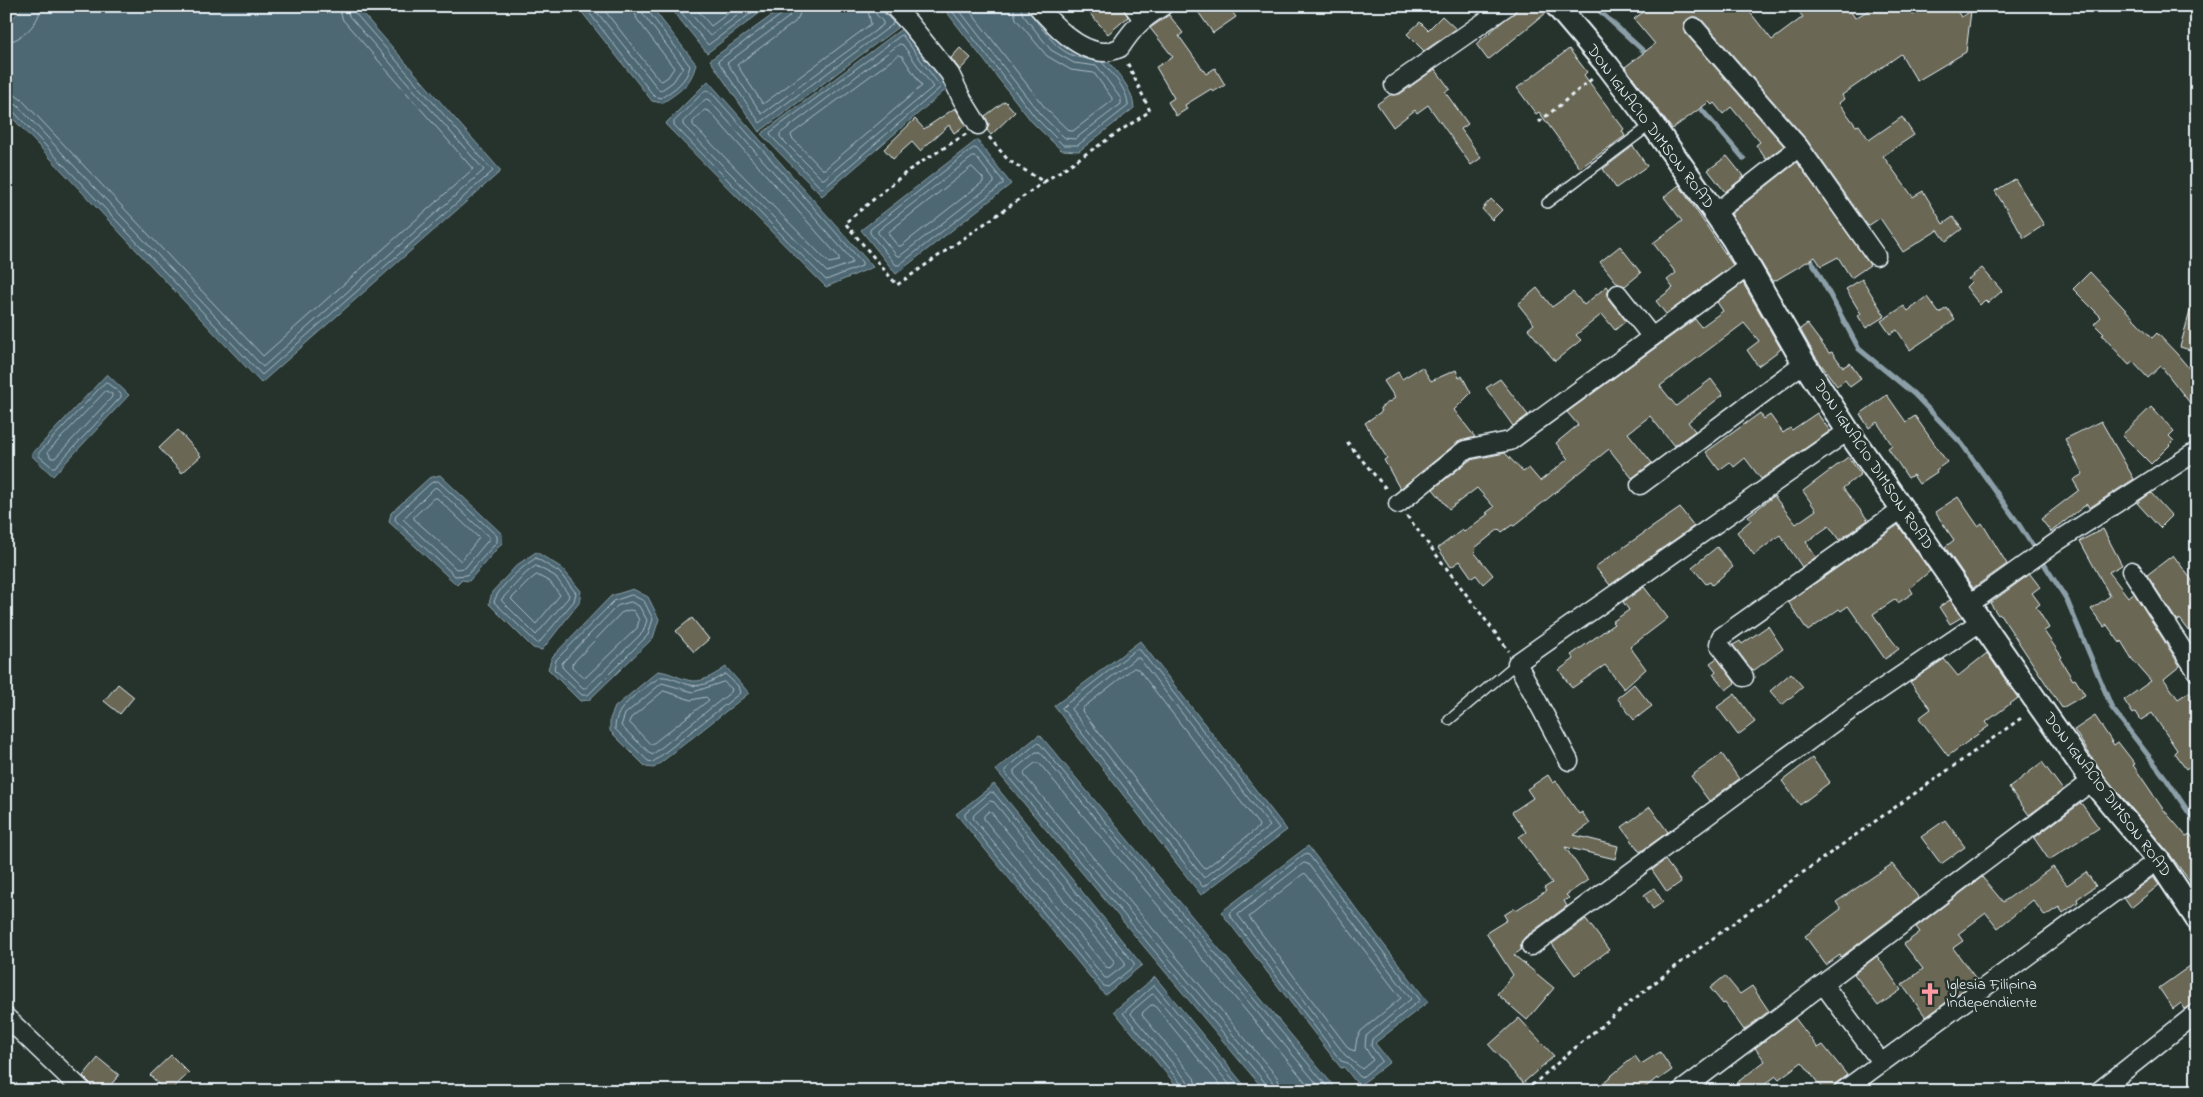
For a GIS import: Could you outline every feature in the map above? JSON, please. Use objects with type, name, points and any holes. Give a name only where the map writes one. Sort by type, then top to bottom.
[{"type":"street","points":[[893,6],[950,74],[962,100],[978,125]]},
{"type":"street","points":[[1037,6],[1050,21],[1082,46],[1104,52],[1120,48],[1133,28],[1138,12],[1163,6]]},
{"type":"street","points":[[1394,85],[1507,6]]},
{"type":"street","name":"DON IGNACIO DIMSON ROAD","points":[[1557,6],[1608,66],[1715,213],[1749,266],[1804,363],[1848,431],[2092,781],[2158,860],[2197,919]]},
{"type":"street","points":[[1694,27],[1799,147],[1876,256]]},
{"type":"street","points":[[1715,213],[1799,147]]},
{"type":"street","points":[[1398,504],[1465,450],[1510,440],[1749,266]]},
{"type":"street","points":[[1618,294],[1652,337]]},
{"type":"street","points":[[1640,485],[1804,363]]},
{"type":"street","points":[[1568,761],[1518,664],[1848,431]]},
{"type":"street","points":[[1531,946],[1849,711],[1974,613],[2024,564],[2197,451]]},
{"type":"street","points":[[1744,677],[1719,644],[1721,637],[1902,510]]},
{"type":"street","points":[[2132,571],[2197,672]]},
{"type":"street","points":[[1681,1091],[2092,781]]},
{"type":"street","points":[[1843,1091],[2158,860]]},
{"type":"street","points":[[1823,984],[1881,1062]]},
{"type":"street","points":[[2099,1091],[2197,1013]]},
{"type":"street","points":[[6,1017],[83,1091]]},
{"type":"lane","points":[[1547,203],[1652,124]]},
{"type":"lane","points":[[1449,720],[1518,664]]},
{"type":"path","points":[[1044,182],[1008,160],[978,125],[909,170],[845,223],[897,285],[1150,110],[1120,48]]},
{"type":"path","points":[[1539,122],[1608,66]]},
{"type":"path","points":[[1347,442],[1398,504],[1430,550],[1494,630],[1518,664]]},
{"type":"path","points":[[1526,1091],[1561,1060],[1683,963],[1796,877],[2039,706]]},
{"type":"water","points":[[24,6],[356,6],[501,171],[261,383],[6,111],[6,25]]},
{"type":"water","points":[[577,6],[651,6],[696,64],[688,83],[662,103],[652,101]]},
{"type":"water","points":[[669,6],[769,6],[707,53]]},
{"type":"water","points":[[785,6],[883,6],[902,24],[759,132],[710,60]]},
{"type":"water","points":[[942,6],[1030,6],[1058,41],[1078,53],[1103,55],[1127,86],[1134,108],[1079,151],[1061,150],[1032,122]]},
{"type":"water","points":[[904,27],[949,87],[822,196],[761,134]]},
{"type":"water","points":[[708,81],[873,267],[826,287],[665,124]]},
{"type":"water","points":[[977,140],[1011,184],[896,274],[861,230]]},
{"type":"water","points":[[107,374],[129,395],[53,476],[31,455]]},
{"type":"water","points":[[440,475],[502,534],[502,543],[469,581],[462,580],[457,585],[389,522],[391,513],[429,478]]},
{"type":"water","points":[[536,552],[562,568],[581,591],[579,603],[542,650],[533,648],[489,604],[492,592],[517,565]]},
{"type":"water","points":[[633,589],[648,597],[659,619],[653,638],[589,700],[580,701],[548,669],[552,657],[611,596]]},
{"type":"water","points":[[1140,641],[1287,830],[1201,895],[1054,706]]},
{"type":"water","points":[[726,667],[749,693],[654,768],[646,767],[610,731],[610,719],[615,707],[658,671],[697,681],[710,677]]},
{"type":"water","points":[[1039,735],[1338,1091],[1265,1091],[996,770]]},
{"type":"water","points":[[994,784],[1142,965],[1105,995],[956,814]]},
{"type":"water","points":[[1308,846],[1428,1002],[1375,1043],[1390,1062],[1359,1086],[1344,1067],[1341,1068],[1221,912]]},
{"type":"water","points":[[1155,977],[1249,1091],[1181,1091],[1114,1011]]},
{"type":"building","points":[[1083,6],[1123,6],[1128,17],[1108,34]]},
{"type":"building","points":[[1194,6],[1228,6],[1236,17],[1213,33]]},
{"type":"building","points":[[1521,6],[1544,6],[1546,13],[1488,60],[1476,44]]},
{"type":"building","points":[[1638,6],[1745,6],[1772,40],[1803,17],[1794,6],[1847,6],[1855,18],[1876,6],[1907,6],[1913,15],[1927,6],[1954,6],[1961,17],[1971,11],[1966,52],[1917,81],[1901,54],[1842,95],[1844,99],[1839,103],[1856,126],[1859,125],[1869,140],[1902,117],[1914,135],[1883,156],[1913,197],[1923,191],[1943,224],[1953,217],[1962,229],[1946,241],[1938,230],[1903,252],[1880,218],[1868,226],[1807,140],[1702,20],[1697,17],[1691,17],[1684,23],[1686,34],[1784,146],[1766,159],[1756,145],[1760,142],[1731,107],[1723,114],[1714,103],[1712,105],[1709,102],[1672,129],[1625,67],[1655,44],[1634,19],[1643,12]]},
{"type":"building","points":[[1169,15],[1183,33],[1179,36],[1206,74],[1215,68],[1225,85],[1213,92],[1211,89],[1185,105],[1187,109],[1176,116],[1168,102],[1174,98],[1156,67],[1173,57],[1150,28]]},
{"type":"building","points":[[1442,16],[1456,29],[1424,51],[1407,34],[1420,22],[1428,30]]},
{"type":"building","points":[[960,48],[971,58],[960,70],[951,58]]},
{"type":"building","points":[[1569,49],[1587,72],[1584,75],[1624,129],[1622,131],[1625,136],[1580,168],[1539,112],[1536,114],[1517,88]]},
{"type":"building","points":[[1435,69],[1450,89],[1445,92],[1468,124],[1461,129],[1481,158],[1471,165],[1428,105],[1417,113],[1415,110],[1393,127],[1377,104],[1390,95],[1400,94]]},
{"type":"building","points":[[1005,101],[1015,112],[991,135],[987,130],[989,124],[985,116]]},
{"type":"building","points":[[955,108],[966,125],[954,133],[949,125],[920,151],[912,142],[893,159],[884,149],[915,119],[924,129]]},
{"type":"building","points":[[1633,146],[1647,166],[1616,188],[1603,169]]},
{"type":"building","points":[[1727,156],[1744,177],[1725,192],[1708,170]]},
{"type":"building","points":[[1797,162],[1870,265],[1851,278],[1838,257],[1821,266],[1815,257],[1773,282],[1731,214]]},
{"type":"building","points":[[2015,179],[2044,225],[2024,238],[1995,191]]},
{"type":"building","points":[[1679,185],[1733,265],[1666,314],[1656,301],[1673,288],[1667,280],[1676,273],[1653,243],[1682,221],[1664,197]]},
{"type":"building","points":[[1491,199],[1502,210],[1492,220],[1482,209]]},
{"type":"building","points":[[1620,246],[1641,273],[1625,286],[1618,284],[1600,262]]},
{"type":"building","points":[[1982,268],[2002,291],[1988,303],[1985,300],[1980,305],[1966,287],[1971,282],[1968,279]]},
{"type":"building","points":[[2090,272],[2152,338],[2157,333],[2197,378],[2197,412],[2161,366],[2148,378],[2133,362],[2129,365],[2102,335],[2104,334],[2094,324],[2101,317],[2073,289]]},
{"type":"building","points":[[1862,279],[1885,316],[1866,328],[1858,316],[1861,314],[1846,289]]},
{"type":"building","points":[[1743,283],[1781,349],[1758,366],[1747,350],[1759,341],[1744,323],[1660,386],[1676,406],[1711,379],[1723,395],[1688,422],[1695,431],[1674,446],[1650,416],[1628,433],[1652,463],[1632,478],[1609,449],[1514,526],[1512,525],[1502,532],[1499,529],[1475,548],[1474,552],[1493,575],[1483,584],[1476,575],[1472,578],[1460,561],[1451,567],[1438,548],[1462,530],[1464,532],[1488,514],[1486,513],[1494,507],[1477,488],[1449,509],[1433,489],[1470,460],[1505,453],[1523,472],[1529,468],[1540,481],[1568,459],[1556,443],[1578,425],[1567,412],[1695,319],[1701,327],[1723,311],[1717,302]]},
{"type":"building","points":[[1607,286],[1609,289],[1607,295],[1609,300],[1626,321],[1615,330],[1602,314],[1576,335],[1581,340],[1555,361],[1528,329],[1534,324],[1518,304],[1537,288],[1552,307],[1573,292],[1584,305]]},
{"type":"building","points":[[1927,297],[1939,313],[1947,308],[1955,320],[1910,350],[1897,330],[1890,334],[1881,321],[1904,306],[1908,311]]},
{"type":"building","points":[[2193,301],[2197,301],[2197,352],[2180,347]]},
{"type":"building","points":[[1807,324],[1829,353],[1832,352],[1843,367],[1850,363],[1861,379],[1850,387],[1845,380],[1837,386],[1815,356],[1800,329]]},
{"type":"building","points":[[1422,367],[1431,381],[1456,370],[1459,378],[1462,376],[1471,393],[1454,410],[1475,437],[1458,442],[1400,489],[1384,460],[1387,458],[1365,423],[1382,411],[1380,408],[1395,398],[1384,381],[1398,372],[1402,379]]},
{"type":"building","points":[[1500,379],[1528,415],[1513,426],[1486,388]]},
{"type":"building","points":[[1887,395],[1906,422],[1915,416],[1947,462],[1936,470],[1937,472],[1919,484],[1913,475],[1908,478],[1888,448],[1892,445],[1877,422],[1869,428],[1860,414]]},
{"type":"building","points":[[2151,407],[2174,431],[2169,436],[2174,441],[2151,464],[2122,435]]},
{"type":"building","points":[[1760,413],[1764,419],[1770,415],[1783,433],[1790,428],[1792,430],[1817,413],[1830,431],[1761,479],[1745,458],[1734,467],[1730,462],[1719,470],[1706,452]]},
{"type":"building","points":[[2101,421],[2134,479],[2089,508],[2087,504],[2051,532],[2041,519],[2079,490],[2073,480],[2083,474],[2065,439]]},
{"type":"building","points":[[178,430],[201,456],[182,473],[159,448]]},
{"type":"building","points":[[1848,457],[1861,474],[1843,488],[1868,520],[1839,540],[1829,526],[1806,542],[1816,557],[1802,567],[1780,535],[1754,555],[1737,532],[1751,520],[1748,516],[1774,496],[1796,524],[1816,510],[1803,491]]},
{"type":"building","points":[[2151,493],[2172,516],[2160,528],[2137,503]]},
{"type":"building","points":[[1958,497],[1978,526],[1982,523],[2007,564],[1973,588],[1945,547],[1954,540],[1935,512]]},
{"type":"building","points":[[1680,508],[1694,526],[1610,585],[1595,567]]},
{"type":"building","points":[[1898,525],[1930,571],[1910,588],[1913,593],[1898,603],[1896,599],[1873,614],[1887,636],[1899,649],[1885,659],[1848,606],[1841,611],[1839,609],[1808,631],[1789,603],[1790,601]]},
{"type":"building","points":[[2103,529],[2122,565],[2109,572],[2128,597],[2134,593],[2180,666],[2164,679],[2178,699],[2189,692],[2197,703],[2197,761],[2186,769],[2174,753],[2177,750],[2152,713],[2141,720],[2136,712],[2133,714],[2124,700],[2151,681],[2132,659],[2121,641],[2120,643],[2107,625],[2104,627],[2091,609],[2110,596],[2080,541]]},
{"type":"building","points":[[1717,547],[1733,567],[1712,585],[1710,582],[1706,584],[1692,567]]},
{"type":"building","points":[[2173,555],[2197,587],[2197,641],[2180,619],[2177,621],[2147,575]]},
{"type":"building","points":[[2030,574],[2040,587],[2032,593],[2040,604],[2036,607],[2049,628],[2044,631],[2062,657],[2060,659],[2073,680],[2075,679],[2085,695],[2062,708],[2000,614],[1998,615],[1990,603]]},
{"type":"building","points":[[1644,587],[1668,618],[1630,647],[1646,669],[1624,689],[1605,665],[1572,688],[1559,670],[1574,659],[1571,655],[1614,624],[1612,622],[1629,610],[1623,602]]},
{"type":"building","points":[[1950,600],[1962,617],[1950,624],[1939,607]]},
{"type":"building","points":[[692,618],[709,639],[694,652],[676,631]]},
{"type":"building","points":[[1768,626],[1783,649],[1753,671],[1733,645],[1740,641],[1742,644]]},
{"type":"building","points":[[1987,653],[2018,698],[1986,722],[1989,726],[1948,756],[1919,718],[1931,709],[1910,682],[1944,659],[1958,676]]},
{"type":"building","points":[[1717,658],[1735,683],[1726,690],[1713,674],[1716,671],[1710,663]]},
{"type":"building","points":[[1791,673],[1803,687],[1782,705],[1770,691]]},
{"type":"building","points":[[118,684],[134,697],[120,714],[104,701]]},
{"type":"building","points":[[1634,684],[1652,706],[1634,720],[1617,698]]},
{"type":"building","points":[[1735,694],[1755,722],[1738,735],[1717,707]]},
{"type":"building","points":[[2095,716],[2114,745],[2118,742],[2135,764],[2133,765],[2163,809],[2186,836],[2190,834],[2197,844],[2197,891],[2168,852],[2102,773],[2074,730]]},
{"type":"building","points":[[1722,754],[1739,779],[1709,801],[1691,776]]},
{"type":"building","points":[[1812,758],[1830,782],[1800,805],[1782,781]]},
{"type":"building","points":[[2042,762],[2063,790],[2029,815],[2009,788]]},
{"type":"building","points":[[1548,775],[1553,783],[1556,781],[1579,814],[1582,812],[1590,824],[1574,835],[1618,846],[1615,859],[1565,847],[1588,880],[1566,895],[1569,898],[1564,901],[1567,906],[1525,937],[1521,942],[1521,950],[1514,955],[1554,988],[1527,1020],[1497,994],[1513,975],[1486,933],[1507,920],[1504,915],[1515,908],[1516,910],[1546,891],[1544,888],[1552,883],[1519,837],[1526,832],[1512,812],[1533,798],[1527,789]]},
{"type":"building","points":[[2081,803],[2099,828],[2049,860],[2034,838]]},
{"type":"building","points":[[1650,807],[1668,832],[1640,852],[1622,827]]},
{"type":"building","points":[[1945,820],[1965,847],[1941,864],[1921,837]]},
{"type":"building","points":[[1665,860],[1681,882],[1667,892],[1652,870]]},
{"type":"building","points":[[1892,864],[1919,898],[1841,957],[1840,955],[1826,965],[1805,936],[1841,909],[1836,902]]},
{"type":"building","points":[[2053,867],[2067,885],[2086,872],[2096,886],[2077,899],[2078,902],[2063,913],[2059,907],[2045,916],[2033,900],[1998,928],[1986,913],[1958,934],[1963,941],[1953,948],[1977,980],[1926,1017],[1902,985],[1923,969],[1904,944],[1920,932],[1916,927],[1982,877],[2003,902]]},
{"type":"building","points":[[2153,877],[2159,885],[2131,908],[2124,898]]},
{"type":"building","points":[[1654,888],[1663,902],[1653,909],[1644,895]]},
{"type":"building","points":[[1586,919],[1609,950],[1575,975],[1552,944]]},
{"type":"building","points":[[1877,956],[1901,990],[1878,1006],[1854,974]]},
{"type":"building","points":[[2197,961],[2197,1003],[2185,1009],[2181,1003],[2173,1009],[2159,988]]},
{"type":"building","points":[[1725,976],[1740,994],[1752,986],[1769,1011],[1744,1030],[1725,1003],[1723,1004],[1710,988]]},
{"type":"building","points":[[1519,1018],[1554,1056],[1523,1083],[1489,1045]]},
{"type":"building","points":[[1795,1018],[1818,1048],[1823,1045],[1847,1075],[1836,1083],[1833,1091],[1824,1091],[1802,1062],[1779,1079],[1776,1076],[1756,1091],[1726,1091],[1765,1061],[1755,1048]]},
{"type":"building","points":[[1660,1052],[1672,1070],[1658,1080],[1657,1078],[1641,1091],[1593,1091],[1635,1056],[1641,1064]]},
{"type":"building","points":[[171,1055],[189,1073],[170,1091],[165,1091],[150,1075]]},
{"type":"building","points":[[98,1058],[119,1075],[106,1091],[93,1091],[91,1084],[83,1076]]},
{"type":"waterway","points":[[1594,6],[1649,56]]},
{"type":"waterway","points":[[1697,104],[1744,159]]},
{"type":"waterway","points":[[1808,254],[1859,349],[1914,394],[1962,444],[2018,523],[2067,600],[2112,708],[2167,780],[2197,825]]},
{"type":"place","name":"Iglesia Filipina Independiente","points":[[1930,994]]}]
